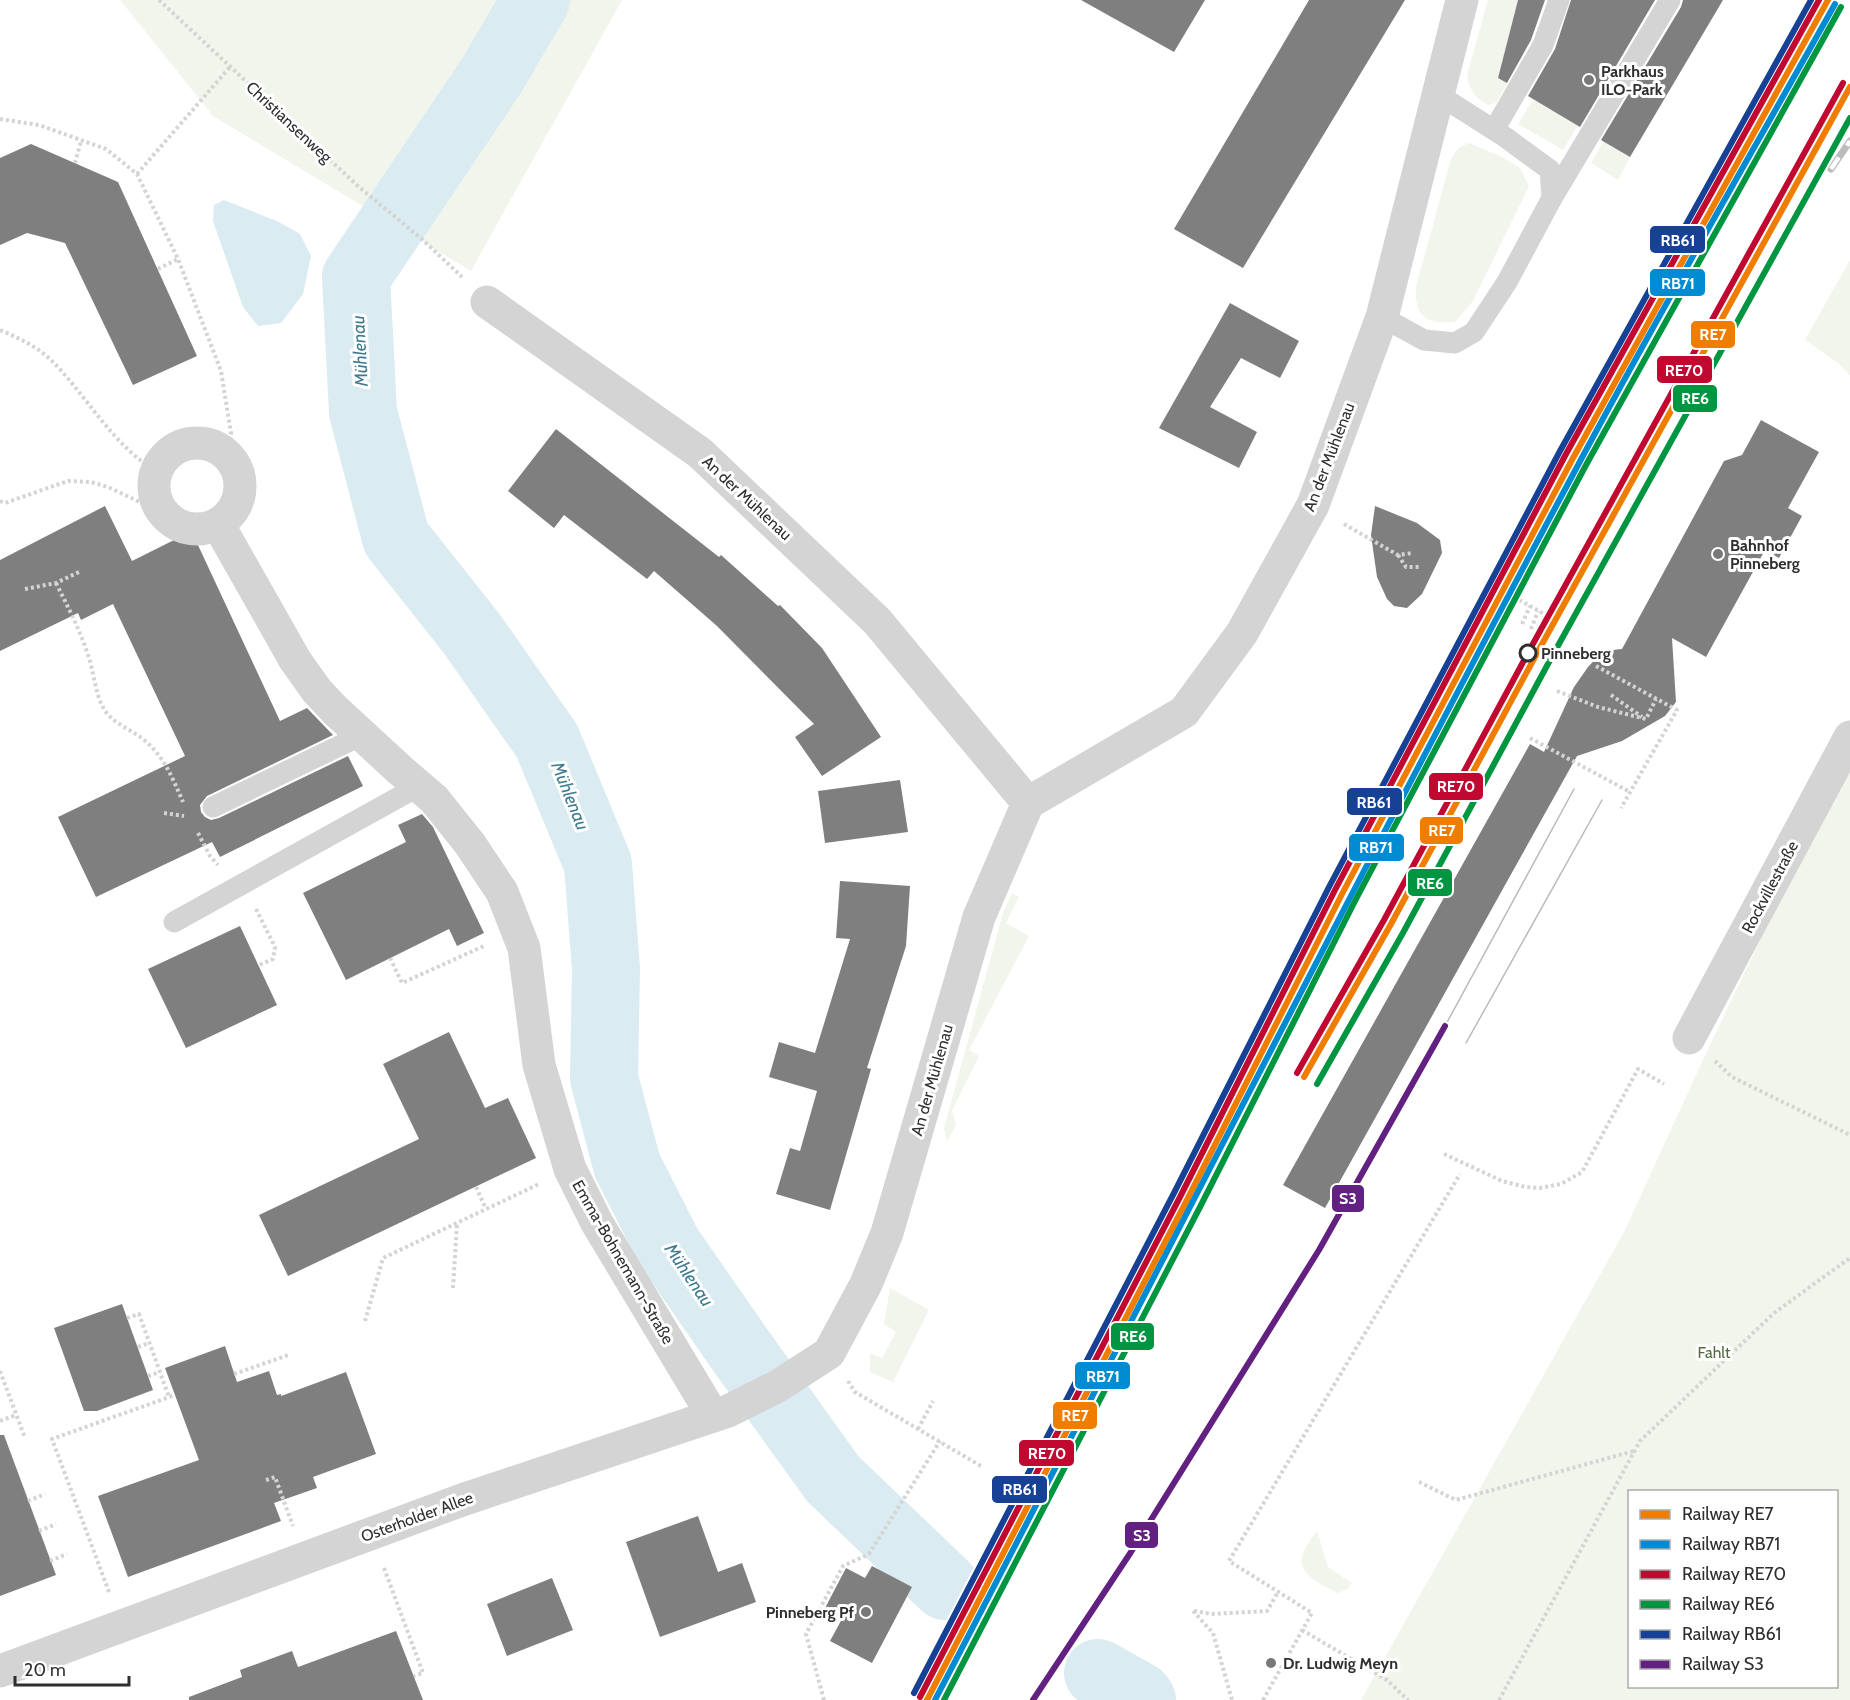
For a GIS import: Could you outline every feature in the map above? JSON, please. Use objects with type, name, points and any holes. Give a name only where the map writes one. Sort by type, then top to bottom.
[{"type":"street","name":"An der Mühlenau","points":[[829,1353],[866,1284],[887,1233],[979,917],[1028,804],[1184,712],[1242,633],[1313,505],[1382,316],[1462,0]]},
{"type":"street","name":"An der Mühlenau","points":[[488,302],[700,453],[877,621],[1028,804]]},
{"type":"street","points":[[196,443],[210,445],[223,452],[232,462],[238,475],[240,489],[237,502],[218,524],[190,529],[174,523],[165,516],[157,504],[154,490],[156,470],[170,452],[182,445],[196,443]]},
{"type":"street","name":"Emma-Bohnemann-Straße","points":[[218,524],[295,660],[317,691],[362,735],[434,799],[470,844],[502,892],[524,948],[539,1065],[570,1169],[597,1223],[720,1413]]},
{"type":"street","name":"Rockvillestraße","points":[[1689,1038],[1850,737]]},
{"type":"street","name":"Osterholder Allee","points":[[0,1671],[462,1500],[720,1413],[778,1386],[829,1353]]},
{"type":"lane","points":[[1494,130],[1543,45],[1559,0]]},
{"type":"lane","points":[[1382,316],[1424,340],[1455,344],[1474,332],[1507,282],[1552,198],[1670,0]]},
{"type":"lane","points":[[1439,95],[1550,170],[1552,198]]},
{"type":"lane","points":[[213,807],[362,735]]},
{"type":"lane","points":[[174,922],[419,786]]},
{"type":"path","name":"Christiansenweg","points":[[159,0],[488,302]]},
{"type":"path","points":[[137,174],[230,67]]},
{"type":"path","points":[[0,119],[39,125],[106,149],[137,174],[178,259],[221,371],[231,433],[228,458]]},
{"type":"path","points":[[75,163],[81,141]]},
{"type":"path","points":[[158,269],[178,259]]},
{"type":"path","points":[[0,330],[34,345],[51,360],[130,451],[143,464],[156,470]]},
{"type":"path","points":[[0,501],[5,503],[68,481],[91,482],[108,487],[144,504],[157,504]]},
{"type":"path","points":[[1313,505],[1398,555],[1406,567],[1420,567]]},
{"type":"path","points":[[1398,555],[1412,553]]},
{"type":"path","points":[[25,589],[56,583],[79,572]]},
{"type":"path","points":[[56,583],[73,616],[88,654],[100,702],[105,711],[120,725],[144,740],[163,760],[191,817]]},
{"type":"path","points":[[1514,597],[1546,615]]},
{"type":"path","points":[[1522,624],[1530,606]]},
{"type":"path","points":[[1531,629],[1538,611]]},
{"type":"path","points":[[1596,666],[1677,711],[1621,808]]},
{"type":"path","points":[[1557,691],[1598,707],[1646,719]]},
{"type":"path","points":[[1611,694],[1646,719]]},
{"type":"path","points":[[1646,719],[1656,699]]},
{"type":"path","points":[[1530,738],[1630,792]]},
{"type":"path","points":[[390,958],[402,983],[517,931]]},
{"type":"path","points":[[1444,1154],[1502,1181],[1533,1187],[1561,1184],[1582,1172],[1638,1069],[1664,1084]]},
{"type":"path","points":[[1732,1077],[1850,1136]]},
{"type":"path","points":[[365,1321],[383,1258],[570,1169]]},
{"type":"path","points":[[1263,1700],[1312,1613],[1229,1562],[1460,1173]]},
{"type":"path","points":[[476,1187],[486,1209]]},
{"type":"path","points":[[453,1287],[457,1224]]},
{"type":"path","points":[[1499,1700],[1640,1441],[1774,1313],[1850,1258]]},
{"type":"path","points":[[127,1318],[139,1314],[169,1397]]},
{"type":"path","points":[[138,1347],[149,1343]]},
{"type":"path","points":[[829,1353],[855,1392],[981,1466]]},
{"type":"path","points":[[234,1374],[288,1354]]},
{"type":"path","points":[[0,1371],[3,1386],[25,1438]]},
{"type":"path","points":[[148,1376],[160,1372]]},
{"type":"path","points":[[121,1626],[52,1439],[175,1395]]},
{"type":"path","points":[[918,1429],[933,1401]]},
{"type":"path","points":[[0,1421],[16,1415]]},
{"type":"path","points":[[824,1700],[806,1634],[843,1566],[869,1554],[940,1441]]},
{"type":"path","points":[[1419,1482],[1456,1500],[1635,1451]]},
{"type":"path","points":[[266,1480],[275,1477],[305,1558]]},
{"type":"path","points":[[28,1501],[45,1494]]},
{"type":"path","points":[[39,1531],[56,1524]]},
{"type":"path","points":[[371,1534],[423,1673],[414,1676]]},
{"type":"path","points":[[50,1561],[67,1554]]},
{"type":"path","points":[[1232,1700],[1213,1633],[1194,1611],[1211,1614],[1266,1611],[1278,1592]]},
{"type":"path","points":[[1302,1630],[1387,1680],[1408,1700]]},
{"type":"green space","points":[[120,0],[622,0],[471,271],[213,116]]},
{"type":"green space","points":[[1488,0],[1518,0],[1498,77],[1507,83],[1496,103],[1488,105],[1474,93],[1467,75]]},
{"type":"green space","points":[[1533,99],[1578,125],[1563,150],[1518,124]]},
{"type":"green space","points":[[1604,141],[1630,157],[1618,180],[1591,163]]},
{"type":"green space","points":[[1469,143],[1500,156],[1520,168],[1529,186],[1473,301],[1455,322],[1436,322],[1429,320],[1420,312],[1417,305],[1416,287],[1451,159],[1458,148]]},
{"type":"green space","points":[[1850,260],[1850,375],[1838,363],[1805,340]]},
{"type":"green space","name":"Fahlt","points":[[1850,754],[1850,1700],[1361,1700],[1624,1232],[1707,1051]]},
{"type":"green space","points":[[1012,893],[1019,897],[1006,923],[1029,936],[969,1050],[979,1056],[952,1111],[956,1125],[947,1141],[944,1128],[1003,913]]},
{"type":"green space","points":[[890,1288],[929,1310],[893,1382],[870,1372],[870,1353],[882,1358],[896,1332],[884,1324]]},
{"type":"green space","points":[[1317,1531],[1328,1567],[1352,1583],[1348,1589],[1338,1593],[1331,1590],[1317,1582],[1302,1566],[1304,1551]]},
{"type":"shaded area","points":[[224,200],[279,222],[300,234],[311,256],[303,294],[281,323],[258,326],[243,307],[213,221],[214,205]]},
{"type":"building","points":[[1081,0],[1205,0],[1174,52]]},
{"type":"building","points":[[1309,0],[1405,0],[1243,268],[1174,229]]},
{"type":"building","points":[[1518,0],[1545,0],[1531,40],[1507,83],[1498,78]]},
{"type":"building","points":[[1571,0],[1655,0],[1580,127],[1528,96],[1555,49]]},
{"type":"building","points":[[1683,0],[1723,0],[1630,157],[1601,140],[1681,7]]},
{"type":"building","points":[[31,144],[118,182],[197,356],[133,385],[65,243],[27,233],[0,245],[0,158]]},
{"type":"building","points":[[1230,303],[1299,341],[1280,378],[1241,358],[1210,407],[1257,432],[1239,468],[1159,428]]},
{"type":"building","points":[[1761,420],[1819,452],[1788,508],[1802,516],[1779,558],[1765,550],[1706,657],[1672,638],[1676,702],[1665,716],[1622,741],[1577,756],[1325,1208],[1283,1185],[1530,744],[1544,752],[1574,687],[1588,667],[1603,651],[1622,649],[1724,461],[1742,455]]},
{"type":"building","points":[[556,429],[719,557],[721,555],[778,606],[780,605],[822,648],[881,737],[822,776],[795,737],[814,724],[717,626],[654,571],[647,579],[564,515],[554,528],[508,491]]},
{"type":"building","points":[[105,506],[132,561],[180,537],[197,543],[280,721],[307,708],[333,735],[207,796],[200,805],[205,817],[211,820],[219,818],[348,756],[363,786],[220,857],[212,842],[96,897],[58,817],[185,756],[113,604],[81,620],[78,613],[0,651],[0,560]]},
{"type":"building","points":[[1375,506],[1417,523],[1440,540],[1442,553],[1422,594],[1407,608],[1394,606],[1387,599],[1377,577],[1371,535]]},
{"type":"building","points":[[900,780],[908,832],[825,843],[818,791]]},
{"type":"building","points":[[422,814],[433,827],[484,933],[457,946],[449,929],[346,980],[303,893],[406,842],[398,825]]},
{"type":"building","points":[[840,881],[910,886],[906,946],[867,1068],[871,1069],[830,1210],[776,1194],[790,1148],[800,1151],[817,1091],[769,1077],[779,1042],[815,1053],[850,939],[836,938]]},
{"type":"building","points":[[240,926],[277,1005],[186,1048],[148,969]]},
{"type":"building","points":[[449,1032],[485,1108],[508,1098],[536,1158],[288,1276],[259,1215],[419,1139],[383,1064]]},
{"type":"building","points":[[122,1304],[153,1390],[97,1411],[84,1411],[54,1328]]},
{"type":"building","points":[[225,1346],[237,1382],[269,1371],[277,1395],[281,1394],[281,1396],[346,1372],[376,1454],[313,1477],[317,1488],[274,1503],[281,1521],[128,1577],[98,1496],[199,1460],[165,1368]]},
{"type":"building","points":[[0,1435],[4,1435],[56,1575],[0,1596]]},
{"type":"building","points":[[698,1516],[718,1572],[742,1563],[756,1602],[660,1637],[626,1542]]},
{"type":"building","name":"Pinneberg Pf","points":[[872,1566],[912,1587],[872,1663],[830,1641],[843,1617],[825,1608],[846,1568],[865,1578]]},
{"type":"building","points":[[552,1578],[573,1630],[507,1656],[487,1604]]},
{"type":"building","points":[[396,1631],[423,1700],[189,1700],[189,1697],[242,1677],[240,1670],[292,1651],[298,1667]]},
{"type":"waterway","name":"Mühlenau","points":[[536,0],[492,75],[356,277],[363,412],[396,538],[472,634],[547,741],[598,864],[606,969],[604,1078],[627,1165],[668,1246],[833,1479],[945,1586]]},
{"type":"waterway","name":"Mühlenau","points":[[1098,1673],[1139,1696],[1142,1700]]},
{"type":"tram line","points":[[1445,1026],[1574,789]]},
{"type":"tram line","points":[[1466,1043],[1602,800]]},
{"type":"railway","points":[[1831,169],[1850,141]]},
{"type":"rail line","name":"RB61","points":[[914,1693],[1174,1193],[1329,887],[1560,451],[1811,0]]},
{"type":"rail line","name":"RE70","points":[[920,1697],[1180,1197],[1335,890],[1566,454],[1819,0]]},
{"type":"rail line","name":"RE7","points":[[927,1700],[1187,1200],[1342,894],[1573,458],[1828,0]]},
{"type":"rail line","name":"RB71","points":[[935,1700],[1495,621],[1640,350],[1835,4]]},
{"type":"rail line","name":"RE6","points":[[944,1700],[1200,1207],[1355,901],[1586,465],[1841,7]]},
{"type":"rail line","name":"RE70","points":[[1297,1073],[1384,920],[1529,651],[1843,83]]},
{"type":"rail line","name":"RE7","points":[[1304,1077],[1391,924],[1536,655],[1850,87]]},
{"type":"rail line","name":"RE6","points":[[1317,1084],[1404,931],[1549,662],[1850,118]]},
{"type":"rail line","name":"S3","points":[[1033,1700],[1131,1552],[1319,1250],[1445,1026]]},
{"type":"place","name":"Parkhaus ILO-Park","points":[[1589,80]]},
{"type":"place","name":"Bahnhof Pinneberg","points":[[1718,554]]},
{"type":"place","name":"Pinneberg","points":[[1528,653]]},
{"type":"place","name":"Pinneberg Pf","points":[[866,1612]]},
{"type":"place","name":"Dr. Ludwig Meyn","points":[[1271,1663]]}]
